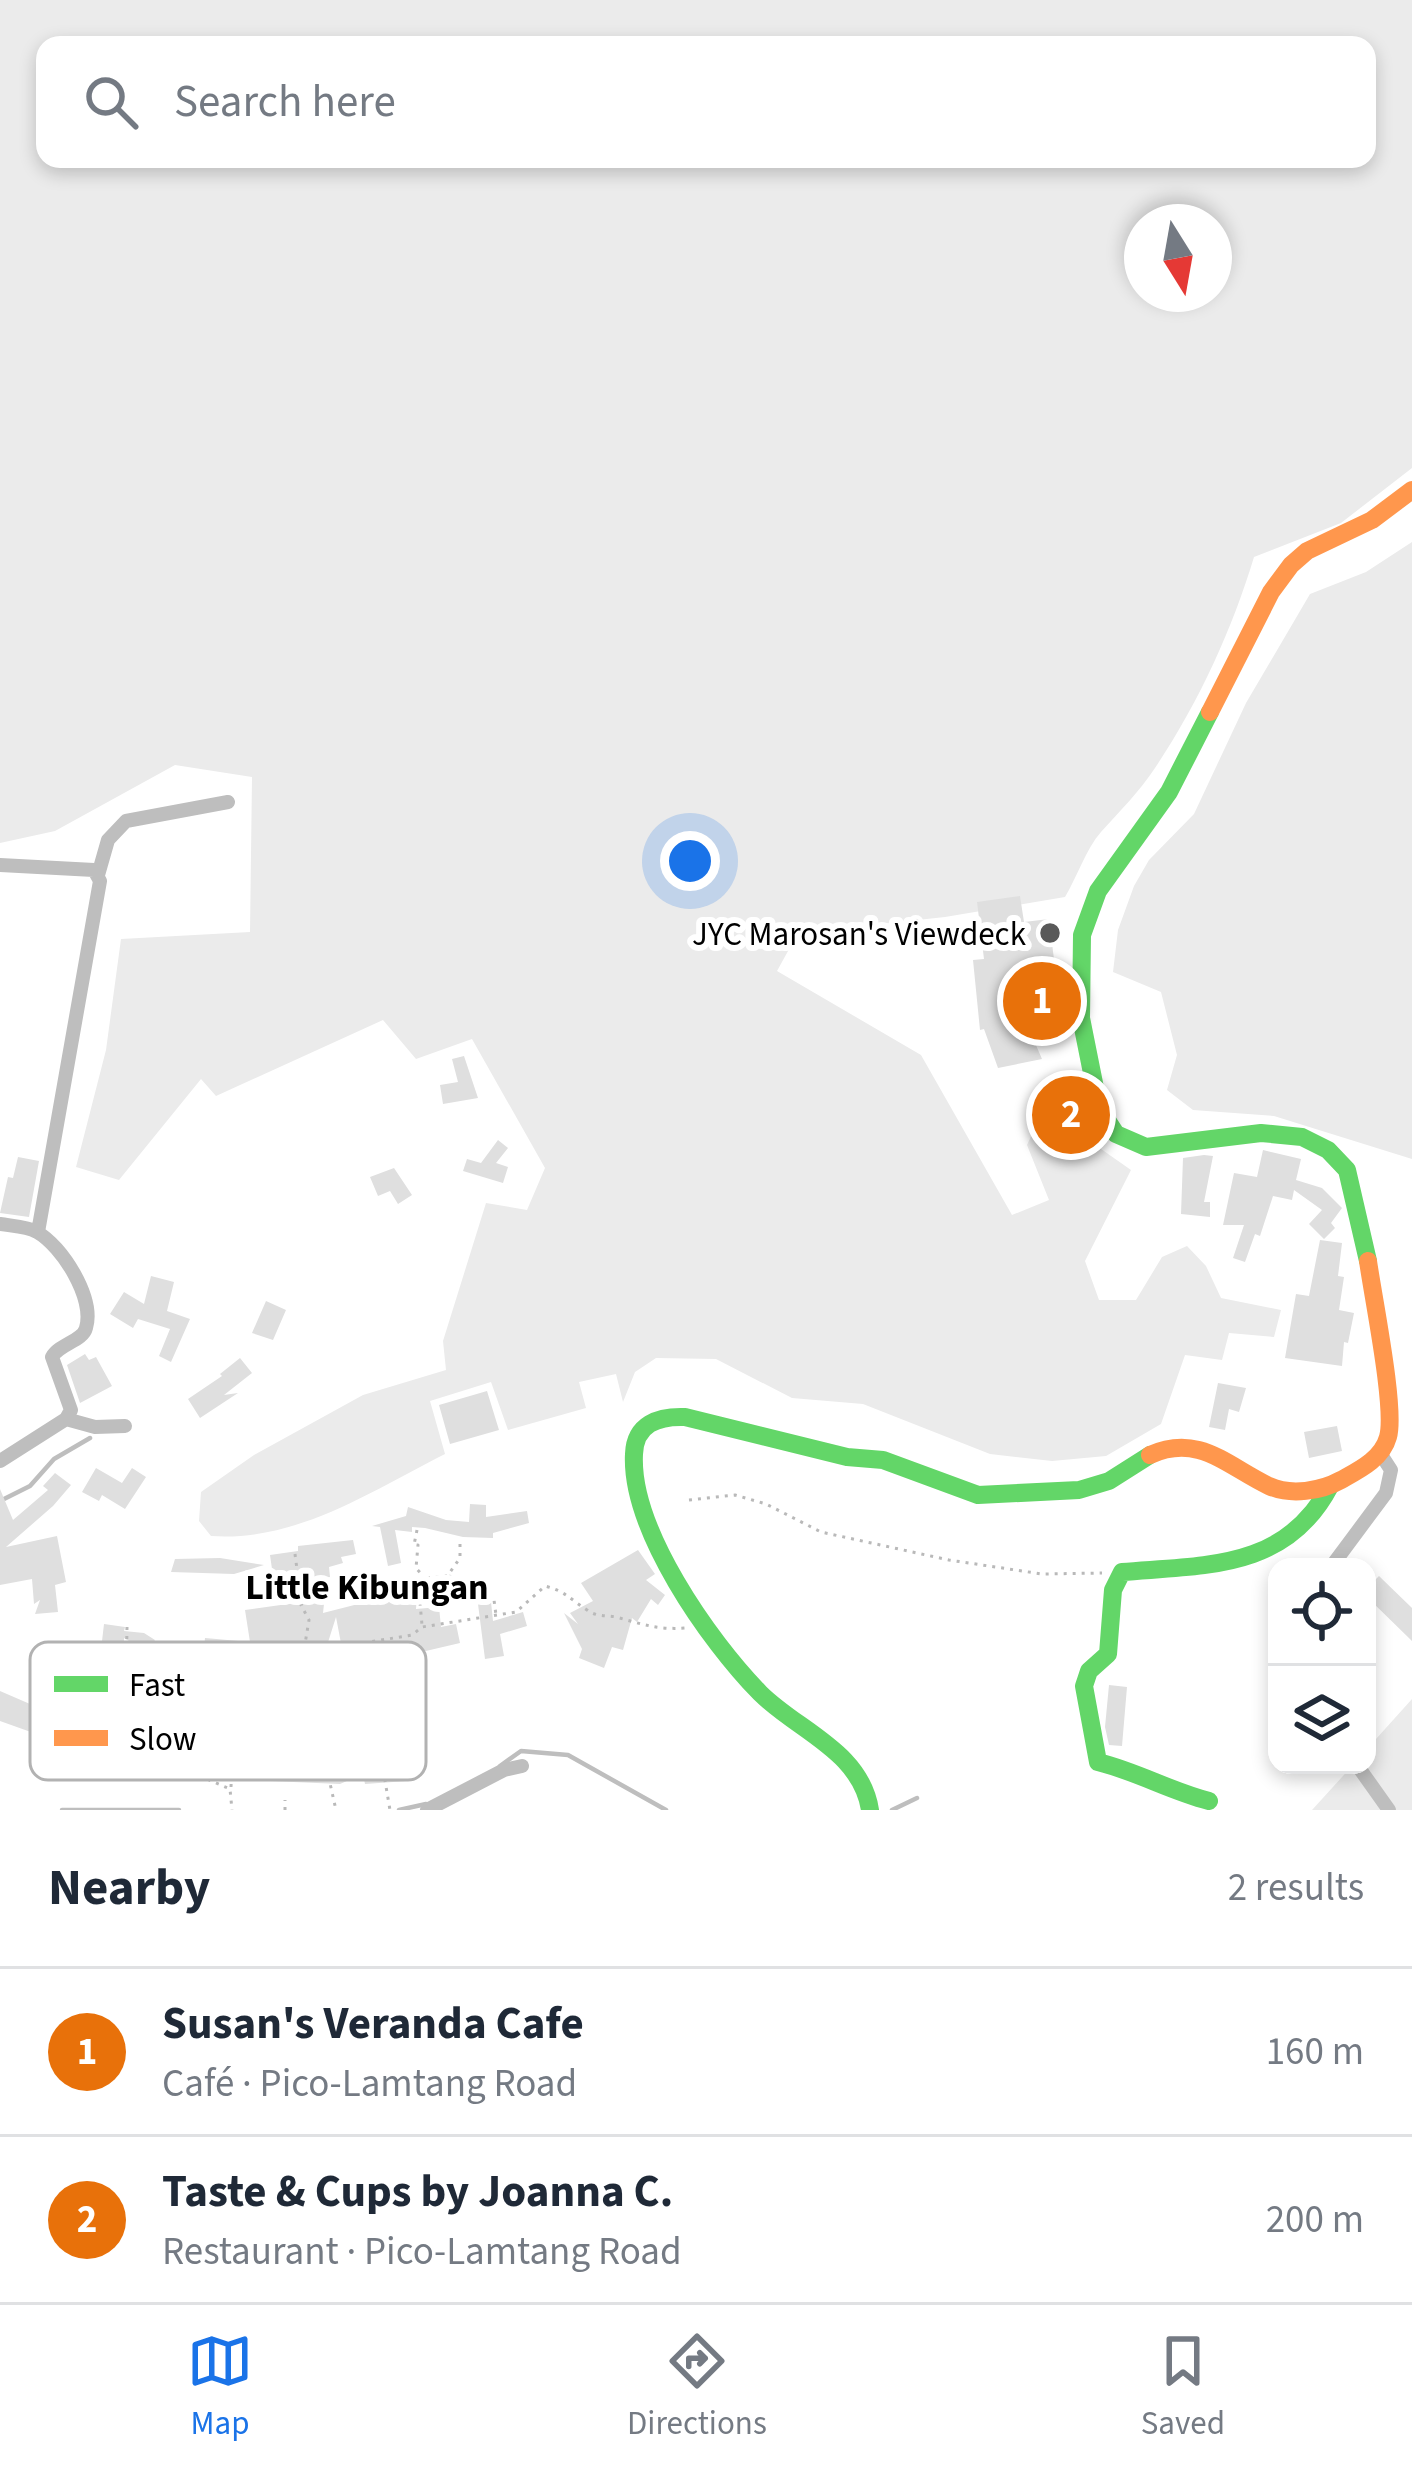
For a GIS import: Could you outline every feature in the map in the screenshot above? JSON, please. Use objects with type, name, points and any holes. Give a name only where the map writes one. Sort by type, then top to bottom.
[{"type":"main road","points":[[870,1810],[865,1781],[845,1758],[761,1694],[703,1620],[671,1569],[638,1495],[633,1469],[635,1439],[658,1418],[685,1417],[848,1457],[883,1460],[978,1495],[1079,1490],[1175,1446],[1213,1453],[1274,1489],[1301,1492],[1330,1486],[1380,1453],[1389,1435],[1380,1329],[1363,1228],[1347,1169],[1328,1150],[1302,1137],[1261,1133],[1146,1147],[1116,1135],[1099,1108],[1079,985],[1082,935],[1098,891],[1169,792],[1271,592],[1307,551],[1372,520],[1412,490]]},
{"type":"main road","points":[[1209,1801],[1170,1791],[1142,1773],[1098,1762],[1084,1686],[1089,1671],[1108,1654],[1113,1590],[1122,1572],[1252,1557],[1278,1549],[1322,1509],[1330,1486]]},
{"type":"street","points":[[38,1232],[98,875],[108,840],[126,820],[228,802]]},
{"type":"street","points":[[0,865],[70,866],[98,875]]},
{"type":"street","points":[[0,1224],[38,1232],[78,1277],[84,1292],[86,1331],[56,1349],[52,1358],[70,1410],[66,1419],[0,1461]]},
{"type":"street","points":[[66,1419],[81,1426],[125,1426]]},
{"type":"street","points":[[1338,1558],[1385,1493],[1391,1470],[1380,1453]]},
{"type":"street","points":[[427,1810],[504,1770],[522,1766]]},
{"type":"street","points":[[1363,1774],[1389,1810]]},
{"type":"path","points":[[689,1500],[734,1495],[766,1504],[821,1532],[949,1560],[1042,1574],[1122,1572]]},
{"type":"path","points":[[417,1530],[416,1568],[425,1578]]},
{"type":"path","points":[[425,1578],[448,1575],[460,1558],[460,1544]]},
{"type":"path","points":[[295,1554],[299,1586],[307,1592],[301,1604],[309,1620],[305,1642]]},
{"type":"path","points":[[448,1575],[474,1597],[494,1600],[496,1617]]},
{"type":"path","points":[[422,1627],[425,1578]]},
{"type":"path","points":[[373,1642],[412,1635],[422,1627],[516,1612],[544,1586],[568,1592],[586,1610],[602,1617],[652,1630],[684,1628],[703,1620]]},
{"type":"path","points":[[127,1628],[127,1642]]},
{"type":"path","points":[[209,1780],[230,1789]]},
{"type":"path","points":[[232,1807],[233,1780]]},
{"type":"path","points":[[384,1780],[389,1810]]},
{"type":"shaded area","points":[[0,0],[1412,0],[1412,468],[1341,523],[1254,557],[1224,639],[1186,718],[1149,777],[1096,839],[1065,897],[945,917],[798,933],[777,971],[921,1055],[1012,1215],[1049,1200],[1027,1145],[1044,1109],[1131,1170],[1085,1261],[1099,1300],[1136,1300],[1162,1257],[1187,1246],[1206,1266],[1221,1298],[1281,1310],[1274,1337],[1229,1333],[1222,1360],[1185,1355],[1161,1424],[1106,1456],[1052,1461],[990,1454],[863,1404],[792,1398],[716,1359],[656,1358],[635,1372],[623,1402],[616,1374],[579,1382],[586,1408],[508,1430],[491,1382],[430,1401],[445,1454],[303,1523],[242,1536],[211,1536],[199,1521],[201,1492],[254,1455],[363,1395],[446,1370],[443,1341],[486,1203],[527,1210],[545,1168],[472,1039],[416,1059],[383,1020],[216,1096],[201,1079],[119,1180],[76,1167],[106,1050],[121,939],[250,932],[252,777],[175,765],[55,831],[0,843]]},
{"type":"shaded area","points":[[1412,542],[1412,1159],[1274,1116],[1193,1110],[1167,1090],[1177,1055],[1161,992],[1113,972],[1118,930],[1134,886],[1149,860],[1194,814],[1246,703],[1310,594],[1366,572]]},
{"type":"shaded area","points":[[1412,1699],[1412,1810],[1312,1810],[1345,1774],[1376,1774],[1376,1739]]},
{"type":"building","points":[[1020,896],[1024,922],[1049,919],[1061,1016],[1026,1022],[1042,1059],[998,1068],[984,1029],[980,1030],[973,960],[984,959],[977,902]]},
{"type":"building","points":[[464,1056],[478,1098],[443,1104],[440,1085],[458,1082],[452,1059]]},
{"type":"building","points":[[498,1140],[508,1148],[496,1163],[508,1167],[503,1183],[463,1171],[467,1159],[481,1163]]},
{"type":"building","points":[[1263,1150],[1301,1159],[1296,1180],[1322,1188],[1342,1208],[1331,1223],[1335,1228],[1324,1239],[1309,1224],[1322,1210],[1294,1190],[1292,1200],[1273,1196],[1260,1236],[1255,1234],[1245,1262],[1233,1258],[1244,1225],[1223,1225],[1234,1173],[1257,1177]]},
{"type":"building","points":[[1213,1156],[1204,1202],[1210,1202],[1210,1217],[1181,1214],[1183,1158]]},
{"type":"building","points":[[18,1157],[39,1161],[29,1217],[0,1213]]},
{"type":"building","points":[[394,1168],[412,1195],[398,1204],[390,1191],[378,1196],[370,1177]]},
{"type":"building","points":[[1320,1240],[1342,1243],[1339,1310],[1354,1313],[1342,1366],[1285,1358],[1296,1294],[1309,1296]]},
{"type":"building","points":[[151,1276],[174,1282],[167,1311],[190,1319],[171,1362],[159,1356],[170,1329],[138,1319],[133,1328],[110,1314],[124,1292],[144,1304]]},
{"type":"building","points":[[266,1301],[286,1310],[273,1340],[252,1333]]},
{"type":"building","points":[[85,1354],[89,1360],[96,1357],[112,1386],[80,1403],[67,1365]]},
{"type":"building","points":[[240,1358],[252,1373],[224,1395],[238,1393],[200,1418],[188,1399]]},
{"type":"building","points":[[1218,1383],[1246,1388],[1239,1412],[1229,1409],[1225,1430],[1209,1427]]},
{"type":"building","points":[[487,1391],[499,1430],[450,1444],[439,1405]]},
{"type":"building","points":[[1337,1426],[1342,1451],[1309,1458],[1304,1432]]},
{"type":"building","points":[[96,1468],[122,1483],[132,1468],[146,1477],[125,1509],[102,1495],[99,1501],[82,1492]]},
{"type":"building","points":[[55,1473],[71,1485],[6,1547],[57,1536],[66,1582],[55,1585],[58,1612],[35,1614],[40,1600],[34,1604],[32,1579],[0,1585],[0,1489],[13,1520],[48,1490],[43,1486]]},
{"type":"building","points":[[470,1504],[486,1505],[486,1517],[527,1511],[529,1523],[493,1533],[493,1538],[425,1528],[395,1530],[401,1563],[388,1566],[380,1527],[372,1526],[406,1516],[408,1507],[469,1522]]},
{"type":"building","points":[[353,1540],[356,1554],[341,1557],[343,1563],[329,1567],[330,1577],[275,1590],[270,1555],[298,1551],[298,1546]]},
{"type":"building","points":[[638,1550],[655,1574],[646,1580],[665,1595],[658,1605],[651,1599],[637,1622],[632,1618],[623,1650],[612,1647],[604,1668],[579,1658],[582,1649],[564,1613],[578,1624],[570,1613],[593,1601],[581,1583]]},
{"type":"building","points":[[220,1558],[264,1565],[234,1574],[171,1572],[175,1559]]},
{"type":"building","points":[[1379,1576],[1412,1608],[1412,1641],[1376,1606]]},
{"type":"building","points":[[383,1590],[417,1593],[416,1609],[439,1607],[441,1627],[456,1624],[460,1643],[426,1651],[426,1642],[341,1642],[336,1617],[328,1642],[250,1642],[245,1610],[309,1601],[324,1604],[323,1613],[382,1602]]},
{"type":"building","points":[[491,1602],[493,1621],[523,1612],[527,1626],[500,1634],[504,1656],[485,1659],[478,1604]]},
{"type":"building","points":[[104,1624],[155,1640],[124,1638],[124,1642],[102,1642]]},
{"type":"building","points":[[205,1638],[250,1642],[205,1642]]},
{"type":"building","points":[[1109,1685],[1127,1687],[1122,1746],[1109,1745],[1105,1727]]},
{"type":"building","points":[[0,1691],[30,1704],[30,1732],[0,1721]]},
{"type":"building","points":[[267,1780],[349,1780],[340,1784]]},
{"type":"building","points":[[364,1780],[407,1781],[365,1784]]},
{"type":"waterway","points":[[0,1501],[30,1486],[54,1459],[90,1438]]},
{"type":"waterway","points":[[500,1766],[521,1751],[568,1755],[666,1810]]},
{"type":"waterway","points":[[892,1810],[917,1798]]},
{"type":"waterway","points":[[399,1810],[426,1804]]},
{"type":"waterway","points":[[62,1810],[179,1810]]},
{"type":"traffic: fast","points":[[1210,712],[1169,792],[1098,891],[1082,935],[1081,1018],[1099,1108],[1116,1134],[1146,1147],[1261,1133],[1302,1137],[1328,1150],[1347,1170],[1368,1261]]},
{"type":"traffic: fast","points":[[870,1810],[854,1772],[760,1693],[718,1644],[676,1582],[645,1516],[636,1484],[635,1444],[643,1429],[657,1420],[685,1417],[847,1457],[883,1460],[978,1495],[1079,1490],[1109,1481],[1150,1455]]},
{"type":"traffic: fast","points":[[1209,1801],[1098,1762],[1084,1686],[1089,1671],[1108,1654],[1113,1590],[1122,1572],[1213,1564],[1267,1548],[1312,1514],[1330,1486]]},
{"type":"traffic: slow","points":[[1210,712],[1271,592],[1291,565],[1307,551],[1372,520],[1412,490]]},
{"type":"traffic: slow","points":[[1150,1455],[1167,1449],[1198,1450],[1269,1486],[1296,1491],[1333,1484],[1375,1458],[1385,1445],[1390,1423],[1368,1261]]},
{"type":"place","name":"JYC Marosan's Viewdeck","points":[[1050,933]]},
{"type":"place","name":"Susan's Veranda Cafe","points":[[1042,1001]]},
{"type":"place","name":"Taste & Cups by Joanna C.","points":[[1071,1115]]},
{"type":"district","name":"Little Kibungan","points":[[367,1586]]}]
